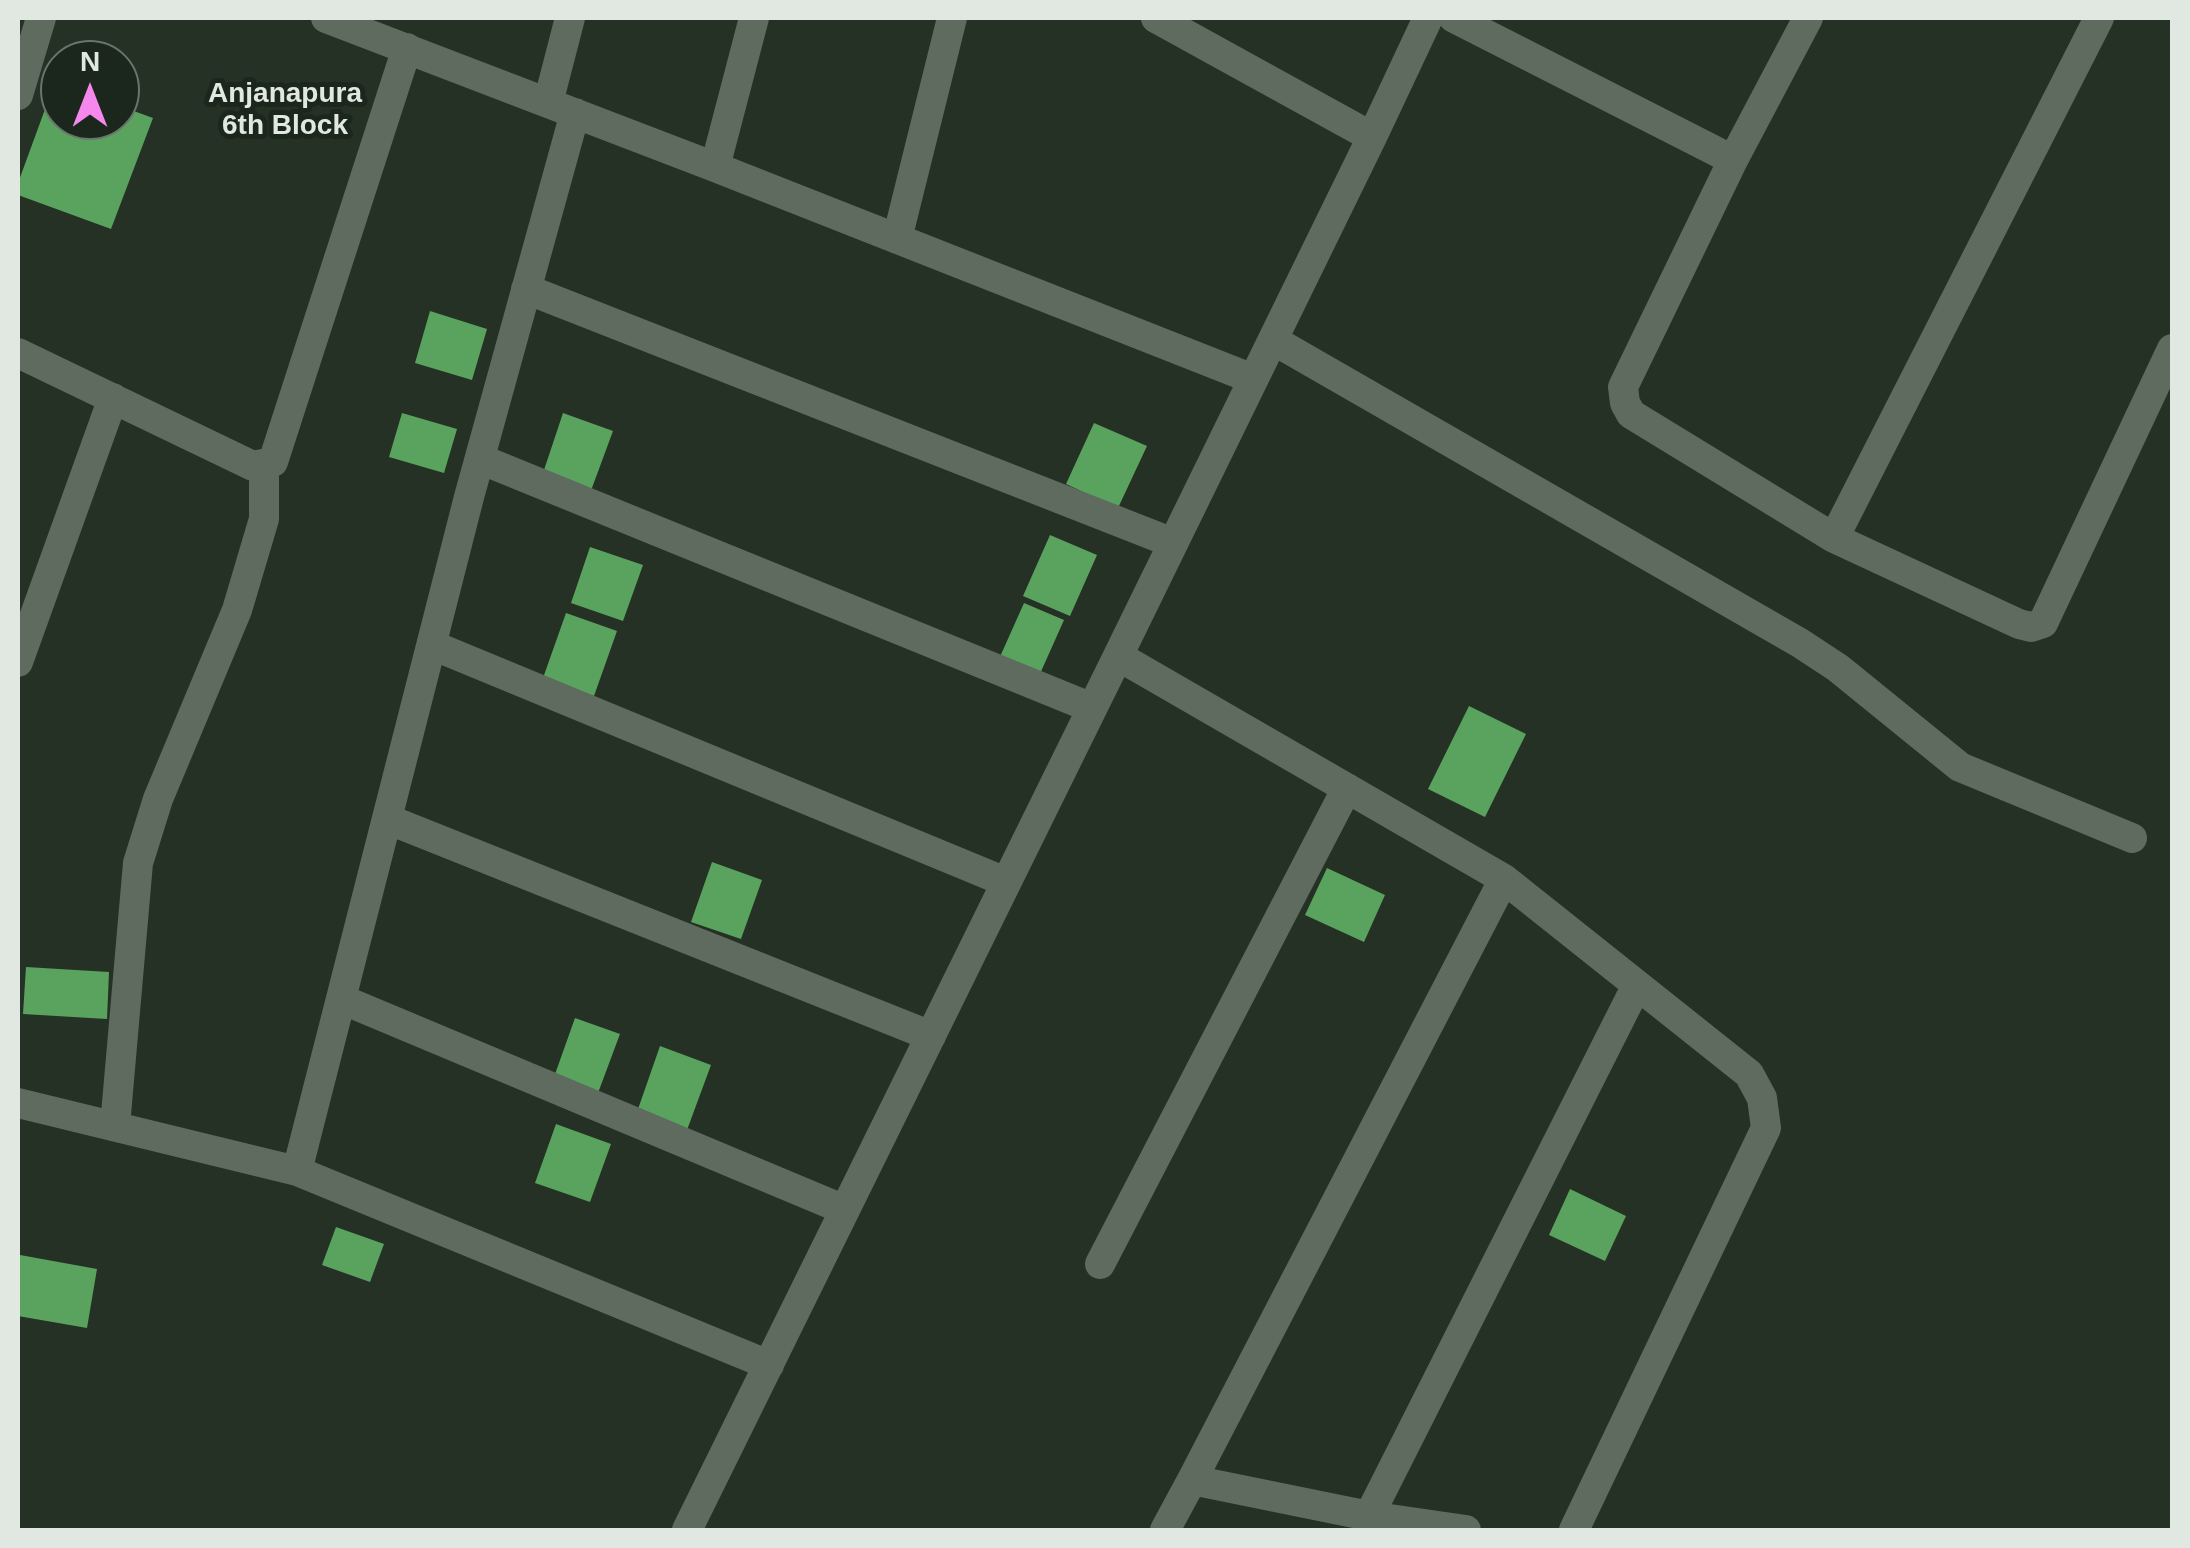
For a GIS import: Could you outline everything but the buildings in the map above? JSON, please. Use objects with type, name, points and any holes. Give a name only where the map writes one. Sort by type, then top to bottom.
[{"type":"street","points":[[18,94],[41,18]]},
{"type":"street","points":[[326,18],[1253,379]]},
{"type":"street","points":[[297,1171],[526,289],[562,108],[570,18]]},
{"type":"street","points":[[715,167],[754,18]]},
{"type":"street","points":[[897,239],[952,18]]},
{"type":"street","points":[[1156,18],[1372,137]]},
{"type":"street","points":[[687,1530],[1428,18]]},
{"type":"street","points":[[1454,18],[1733,160]]},
{"type":"street","points":[[1808,18],[1733,160],[1624,387],[1625,403],[1631,414],[1834,538],[2031,627],[2043,622],[2172,349]]},
{"type":"street","points":[[1834,538],[2099,18]]},
{"type":"street","points":[[18,353],[253,466],[273,462],[407,48]]},
{"type":"street","points":[[526,289],[1173,543]]},
{"type":"street","points":[[1272,340],[1800,643],[1838,668],[1960,767],[2132,838]]},
{"type":"street","points":[[18,662],[113,398]]},
{"type":"street","points":[[480,459],[1092,708]]},
{"type":"street","points":[[115,1126],[138,864],[158,799],[236,610],[264,519],[264,466]]},
{"type":"street","points":[[432,645],[1006,882]]},
{"type":"street","points":[[1118,656],[1504,879],[1749,1074],[1762,1098],[1766,1128],[1574,1530]]},
{"type":"street","points":[[1100,1264],[1347,788]]},
{"type":"street","points":[[387,820],[930,1036]]},
{"type":"street","points":[[1165,1530],[1504,879]]},
{"type":"street","points":[[1369,1516],[1637,985]]},
{"type":"street","points":[[341,998],[845,1210]]},
{"type":"street","points":[[18,1103],[297,1171],[769,1365]]},
{"type":"street","points":[[1192,1480],[1369,1516],[1466,1530]]},
{"type":"district","name":"Anjanapura 6th Block","points":[[285,110]]}]
